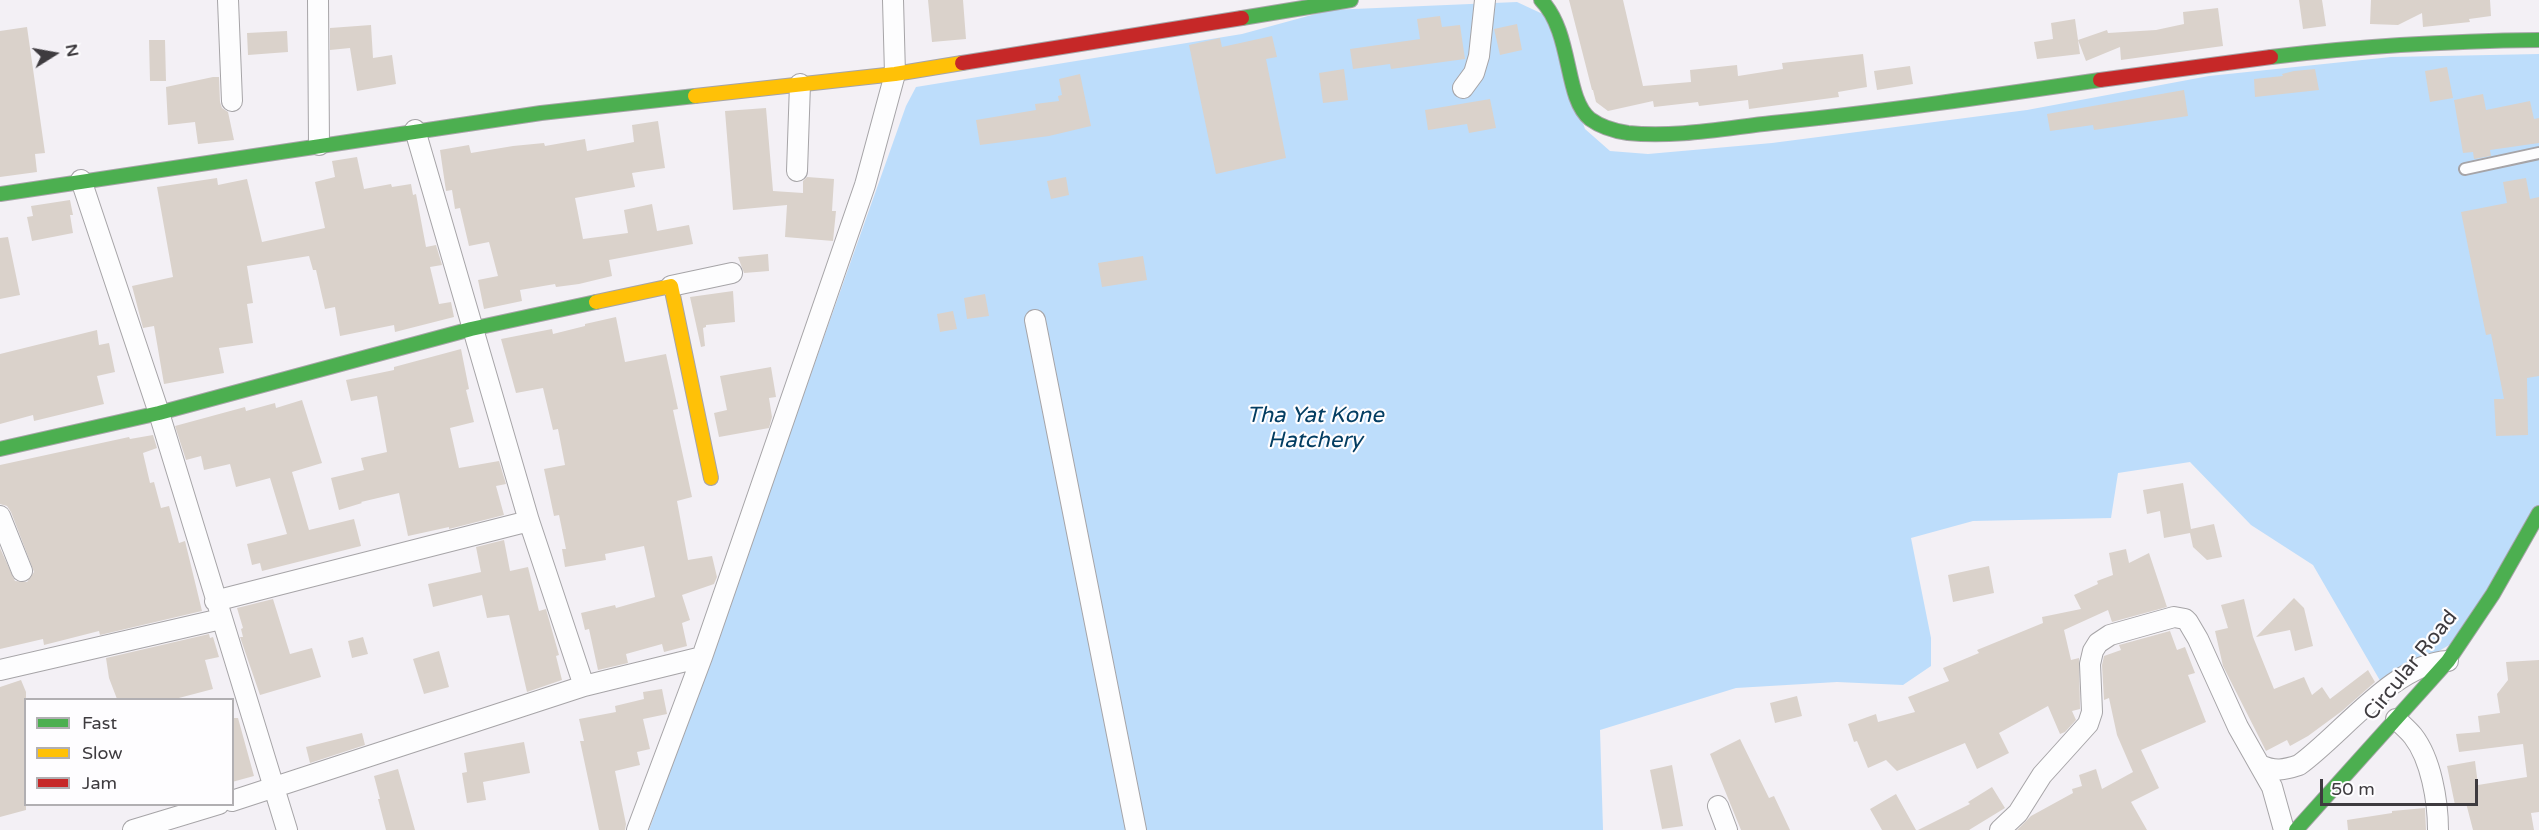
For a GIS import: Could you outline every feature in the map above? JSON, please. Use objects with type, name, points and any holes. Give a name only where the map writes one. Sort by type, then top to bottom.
[{"type":"street","points":[[228,0],[232,101]]},
{"type":"street","points":[[318,0],[319,146]]},
{"type":"street","points":[[637,830],[702,657],[865,185],[895,74],[893,0]]},
{"type":"street","points":[[0,194],[415,130],[673,97],[895,74],[1351,0]]},
{"type":"street","points":[[1463,88],[1474,73],[1479,56],[1485,0]]},
{"type":"street","points":[[1541,0],[1553,13],[1559,27],[1579,107],[1597,124],[1629,133],[1663,134],[1797,122],[2050,89],[2295,52],[2452,40],[2539,40]]},
{"type":"street","points":[[797,171],[800,84]]},
{"type":"street","points":[[415,130],[471,329],[529,521],[584,686]]},
{"type":"street","points":[[81,180],[159,413],[286,830]]},
{"type":"street","points":[[0,449],[159,413],[471,329],[732,273]]},
{"type":"street","points":[[671,286],[711,478]]},
{"type":"street","points":[[1035,320],[1136,830]]},
{"type":"street","points":[[0,516],[22,571]]},
{"type":"street","points":[[2536,518],[2539,547]]},
{"type":"street","name":"Circular Road","points":[[2296,830],[2448,661],[2493,594],[2536,518]]},
{"type":"street","points":[[0,670],[529,521]]},
{"type":"street","points":[[2000,830],[2018,813],[2042,774],[2088,723],[2093,701],[2090,664],[2093,651],[2098,643],[2110,636],[2169,618],[2180,618],[2188,622],[2211,665],[2238,727],[2272,787],[2284,830]]},
{"type":"street","points":[[234,800],[584,686],[702,657]]},
{"type":"street","points":[[2260,765],[2282,771],[2299,765],[2391,685],[2433,662],[2448,661]]},
{"type":"street","points":[[2396,719],[2413,736],[2425,761],[2433,791],[2438,830]]},
{"type":"street","points":[[133,830],[212,806]]},
{"type":"street","points":[[1718,806],[1727,830]]},
{"type":"lane","points":[[2464,169],[2539,153]]},
{"type":"water","name":"Tha Yat Kone Hatchery","points":[[1517,2],[1547,16],[1585,129],[1610,151],[1648,154],[1772,143],[2027,110],[2209,76],[2391,57],[2539,54],[2539,514],[2470,633],[2382,684],[2313,565],[2251,525],[2190,462],[2118,473],[2111,518],[1973,521],[1911,538],[1931,638],[1931,666],[1903,685],[1837,682],[1736,688],[1600,730],[1603,830],[649,830],[906,106],[916,87],[1242,34],[1330,10]]},
{"type":"building","points":[[928,0],[963,0],[966,39],[932,42]]},
{"type":"building","points":[[1569,0],[1623,0],[1643,86],[1691,82],[1690,70],[1737,65],[1738,76],[1783,69],[1782,63],[1863,54],[1867,87],[1838,92],[1839,97],[1749,109],[1748,100],[1699,106],[1698,102],[1654,107],[1653,101],[1608,111],[1596,102]]},
{"type":"building","points":[[2299,0],[2322,0],[2326,26],[2303,29]]},
{"type":"building","points":[[2371,0],[2490,0],[2491,16],[2469,19],[2470,22],[2423,27],[2422,13],[2398,25],[2370,24]]},
{"type":"building","points":[[2218,8],[2223,46],[2121,60],[2120,47],[2086,61],[2078,40],[2107,30],[2108,33],[2156,30],[2184,24],[2183,12]]},
{"type":"building","points":[[1440,16],[1442,27],[1460,25],[1465,59],[1391,69],[1390,64],[1353,69],[1350,49],[1420,39],[1417,19]]},
{"type":"building","points":[[2075,19],[2080,54],[2037,59],[2034,42],[2053,39],[2051,23]]},
{"type":"building","points":[[1517,24],[1522,50],[1500,55],[1494,29]]},
{"type":"building","points":[[371,25],[373,58],[392,55],[396,84],[357,91],[350,48],[330,50],[330,28]]},
{"type":"building","points":[[27,27],[45,153],[35,154],[37,172],[0,177],[0,31]]},
{"type":"building","points":[[287,31],[288,52],[248,55],[247,33]]},
{"type":"building","points":[[1272,36],[1277,57],[1266,59],[1286,158],[1216,174],[1189,45],[1220,38],[1222,47]]},
{"type":"building","points":[[149,40],[165,40],[166,81],[150,81]]},
{"type":"building","points":[[1910,66],[1913,84],[1877,90],[1874,71]]},
{"type":"building","points":[[2447,67],[2453,98],[2430,102],[2425,71]]},
{"type":"building","points":[[1344,69],[1348,100],[1323,103],[1319,73]]},
{"type":"building","points":[[2315,69],[2319,90],[2255,97],[2254,79]]},
{"type":"building","points":[[1080,74],[1091,126],[1049,136],[980,145],[976,120],[1036,110],[1035,104],[1059,101],[1058,96],[1062,95],[1059,79]]},
{"type":"building","points":[[219,77],[220,102],[222,108],[228,112],[234,140],[198,144],[195,122],[168,125],[166,87]]},
{"type":"building","points":[[2184,90],[2188,116],[2094,130],[2093,125],[2050,131],[2047,114]]},
{"type":"building","points":[[2483,94],[2486,110],[2530,101],[2534,119],[2539,118],[2539,143],[2490,150],[2491,156],[2474,159],[2473,152],[2463,153],[2454,100]]},
{"type":"building","points":[[1490,99],[1496,128],[1469,133],[1467,124],[1428,130],[1425,110]]},
{"type":"building","points":[[766,108],[773,191],[803,193],[803,181],[807,177],[834,179],[832,211],[836,211],[833,241],[785,237],[787,205],[733,210],[725,111]]},
{"type":"building","points":[[658,121],[665,168],[632,173],[635,187],[575,198],[583,239],[628,233],[624,210],[652,204],[657,231],[689,225],[693,244],[609,260],[612,276],[579,284],[556,287],[555,284],[520,290],[522,301],[484,309],[478,280],[498,276],[489,242],[469,246],[460,208],[455,209],[452,190],[446,191],[440,150],[469,145],[471,153],[544,143],[545,146],[585,139],[587,151],[634,142],[632,125]]},
{"type":"building","points":[[357,157],[364,189],[391,184],[392,187],[411,184],[413,195],[416,194],[426,247],[436,245],[442,265],[430,267],[439,304],[451,302],[454,317],[395,332],[394,325],[340,336],[335,307],[325,309],[316,270],[313,270],[309,256],[247,266],[253,303],[247,304],[253,343],[219,348],[224,373],[164,384],[154,326],[143,328],[132,286],[173,277],[157,187],[217,178],[218,185],[247,179],[262,242],[325,228],[315,182],[335,177],[332,161]]},
{"type":"building","points":[[1066,177],[1069,195],[1051,199],[1047,181]]},
{"type":"building","points":[[2526,178],[2530,199],[2539,197],[2539,376],[2527,378],[2528,435],[2496,436],[2494,399],[2504,399],[2491,334],[2486,335],[2461,212],[2507,203],[2503,182]]},
{"type":"building","points":[[70,200],[73,233],[32,241],[27,217],[33,216],[31,206]]},
{"type":"building","points":[[8,237],[20,295],[0,299],[0,238]]},
{"type":"building","points":[[768,254],[769,271],[744,273],[738,257]]},
{"type":"building","points":[[1143,256],[1147,280],[1102,287],[1098,263]]},
{"type":"building","points":[[733,291],[735,322],[706,325],[703,328],[705,346],[701,347],[690,297]]},
{"type":"building","points":[[985,294],[989,316],[967,319],[964,298]]},
{"type":"building","points":[[953,311],[957,329],[940,332],[937,314]]},
{"type":"building","points":[[616,317],[625,362],[666,354],[678,409],[673,410],[692,497],[677,501],[688,560],[712,556],[717,577],[714,584],[682,595],[690,620],[682,623],[687,646],[664,652],[662,644],[626,654],[628,663],[598,670],[589,629],[585,630],[581,613],[615,605],[616,608],[655,597],[644,546],[605,554],[606,560],[565,567],[562,549],[566,549],[559,515],[554,516],[544,469],[565,465],[558,429],[553,430],[543,388],[516,393],[501,339],[552,329],[553,334]]},
{"type":"building","points":[[97,330],[99,345],[109,343],[115,372],[97,376],[104,404],[34,421],[33,415],[0,424],[0,354]]},
{"type":"building","points":[[461,349],[469,389],[466,390],[474,422],[450,428],[459,468],[499,461],[506,484],[496,486],[504,515],[449,529],[449,527],[408,536],[399,493],[339,510],[331,478],[364,470],[361,458],[387,452],[377,396],[351,401],[346,380],[394,370],[394,367]]},
{"type":"building","points":[[771,367],[776,397],[769,398],[772,417],[769,428],[719,437],[714,413],[727,410],[720,376]]},
{"type":"building","points":[[302,400],[322,463],[292,472],[309,530],[354,519],[361,546],[262,571],[260,563],[252,565],[247,544],[287,534],[270,478],[236,487],[230,464],[204,470],[201,456],[186,460],[175,426],[245,407],[246,411],[275,403],[276,408]]},
{"type":"building","points":[[153,435],[157,448],[143,453],[150,483],[154,482],[161,508],[169,506],[179,543],[185,541],[202,611],[100,635],[99,631],[44,645],[43,639],[0,649],[0,548],[15,581],[27,582],[34,572],[11,512],[7,506],[0,504],[0,465],[129,437],[130,439]]},
{"type":"building","points":[[2183,483],[2191,529],[2214,524],[2222,557],[2207,560],[2193,547],[2190,533],[2164,538],[2160,511],[2147,514],[2143,490]]},
{"type":"building","points":[[504,540],[510,571],[528,567],[539,611],[546,609],[559,655],[556,656],[562,680],[527,692],[509,615],[487,618],[482,595],[433,607],[428,584],[481,572],[476,547]]},
{"type":"building","points":[[2126,549],[2129,563],[2149,553],[2167,607],[2112,622],[2108,610],[2064,630],[2071,660],[2079,658],[2080,709],[2072,711],[2076,720],[2065,732],[2060,734],[2048,706],[1999,733],[2009,753],[1977,769],[1965,743],[1897,771],[1886,760],[1868,768],[1857,741],[1854,742],[1848,724],[1876,714],[1878,722],[1915,712],[1908,697],[1949,681],[1943,668],[1979,653],[1977,650],[2043,623],[2042,617],[2081,609],[2074,595],[2098,584],[2097,581],[2113,575],[2109,553]]},
{"type":"building","points":[[1989,566],[1994,593],[1953,602],[1948,575]]},
{"type":"building","points":[[2294,598],[2304,608],[2313,646],[2295,651],[2290,630],[2256,637]]},
{"type":"building","points":[[273,599],[290,654],[312,648],[321,677],[260,695],[240,637],[243,637],[241,629],[243,628],[237,608]]},
{"type":"building","points":[[2244,599],[2253,637],[2274,689],[2304,677],[2312,695],[2322,687],[2330,699],[2368,670],[2375,682],[2342,711],[2308,736],[2290,746],[2287,740],[2266,751],[2223,666],[2215,631],[2228,628],[2221,605]]},
{"type":"building","points":[[2170,631],[2177,650],[2185,647],[2195,673],[2188,675],[2206,722],[2141,750],[2159,788],[2131,802],[2147,830],[2017,830],[2031,816],[2073,793],[2072,789],[2082,786],[2079,775],[2096,769],[2102,789],[2133,772],[2117,735],[2109,698],[2104,700],[2102,665],[2104,656],[2121,650],[2119,645]]},
{"type":"building","points":[[209,634],[210,638],[213,637],[219,657],[205,660],[213,689],[179,698],[117,698],[109,678],[106,658]]},
{"type":"building","points":[[363,637],[368,654],[352,658],[348,641]]},
{"type":"building","points":[[439,651],[449,687],[424,694],[413,659]]},
{"type":"building","points":[[2539,660],[2539,812],[2531,813],[2534,830],[2473,830],[2466,803],[2455,805],[2447,766],[2475,761],[2478,785],[2527,777],[2523,744],[2459,752],[2456,734],[2480,732],[2478,716],[2500,713],[2497,694],[2508,680],[2506,662]]},
{"type":"building","points":[[21,680],[26,692],[26,698],[24,698],[24,806],[26,810],[0,817],[0,687]]},
{"type":"building","points":[[662,689],[667,714],[643,719],[650,749],[637,752],[640,765],[615,771],[626,824],[625,830],[599,830],[580,741],[584,741],[579,719],[616,712],[615,706],[644,699],[643,692]]},
{"type":"building","points":[[1797,696],[1802,716],[1775,723],[1770,703]]},
{"type":"building","points":[[234,718],[238,718],[254,776],[234,781]]},
{"type":"building","points":[[362,733],[365,745],[310,763],[306,747]]},
{"type":"building","points":[[1740,739],[1769,798],[1774,796],[1790,830],[1741,830],[1710,754]]},
{"type":"building","points":[[524,742],[530,773],[483,782],[486,800],[467,803],[462,773],[467,772],[464,753]]},
{"type":"building","points":[[1672,765],[1683,826],[1662,829],[1650,770]]},
{"type":"building","points":[[398,769],[415,830],[386,830],[374,776]]},
{"type":"building","points":[[1992,787],[2005,808],[1969,830],[1918,830],[1970,804],[1968,802]]},
{"type":"building","points":[[1896,794],[1916,830],[1882,830],[1870,809]]},
{"type":"building","points":[[2425,808],[2426,830],[2348,830],[2347,820],[2392,813],[2392,811]]},
{"type":"traffic: fast","points":[[1242,18],[1351,0]]},
{"type":"traffic: fast","points":[[1541,0],[1558,30],[1576,96],[1582,109],[1590,119],[1599,124],[1628,133],[1700,132],[1895,109],[2100,80]]},
{"type":"traffic: fast","points":[[2271,57],[2405,45],[2539,40]]},
{"type":"traffic: fast","points":[[0,194],[541,113],[695,96]]},
{"type":"traffic: fast","points":[[0,449],[159,413],[471,329],[596,302]]},
{"type":"traffic: fast","points":[[2296,830],[2448,661],[2493,594],[2539,513]]},
{"type":"traffic: slow","points":[[695,96],[895,74],[962,63]]},
{"type":"traffic: slow","points":[[596,302],[671,286],[711,478]]},
{"type":"traffic: jam","points":[[962,63],[1242,18]]},
{"type":"traffic: jam","points":[[2100,80],[2271,57]]}]
